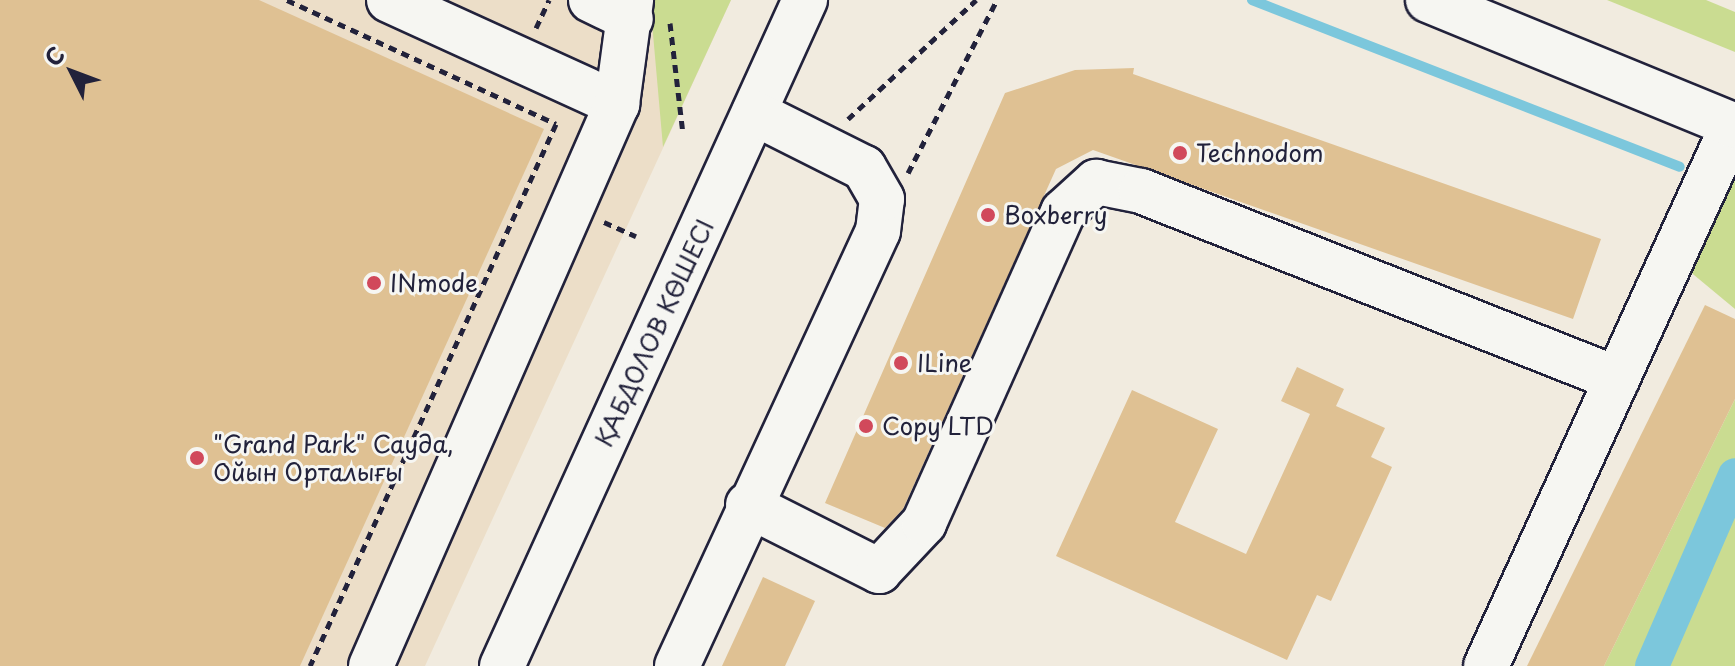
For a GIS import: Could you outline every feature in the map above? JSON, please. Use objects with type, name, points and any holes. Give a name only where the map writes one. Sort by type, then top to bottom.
[{"type":"street","points":[[389,0],[617,104]]},
{"type":"street","points":[[371,666],[617,104],[644,11],[591,0]]},
{"type":"street","name":"ҚАБДОЛОВ КӨШЕСІ","points":[[502,666],[805,0]]},
{"type":"street","points":[[1428,0],[1734,126],[1486,666]]},
{"type":"street","points":[[677,666],[748,505],[878,231],[882,199],[864,168],[754,113]]},
{"type":"street","points":[[748,505],[879,571],[924,523],[1063,212],[1096,182],[1141,191],[1617,379]]},
{"type":"path","points":[[287,0],[556,124],[310,666]]},
{"type":"path","points":[[820,146],[976,0]]},
{"type":"path","points":[[906,177],[997,0]]},
{"type":"path","points":[[644,11],[683,133]]},
{"type":"path","points":[[596,218],[636,236]]},
{"type":"shaded area","name":"\"Grand Park\" Сауда, Ойын Орталығы","points":[[0,0],[731,0],[425,666],[0,666]]},
{"type":"green space","points":[[650,0],[731,0],[663,147]]},
{"type":"green space","points":[[1607,0],[1706,0],[1735,12],[1735,52]]},
{"type":"green space","points":[[1727,178],[1735,181],[1735,309],[1688,270]]},
{"type":"green space","points":[[1735,399],[1735,666],[1604,666]]},
{"type":"building","name":"\"Grand Park\" Сауда, Ойын Орталығы","points":[[0,0],[259,0],[544,129],[300,666],[0,666]]},
{"type":"building","points":[[1134,68],[1133,74],[1601,239],[1573,319],[1093,150],[1056,169],[903,509],[885,528],[825,503],[1005,93],[1075,70]]},
{"type":"building","points":[[1705,305],[1735,319],[1735,399],[1604,666],[1527,666]]},
{"type":"building","points":[[1297,367],[1344,389],[1336,406],[1385,428],[1371,457],[1392,467],[1331,601],[1317,595],[1287,660],[1056,556],[1132,390],[1218,429],[1175,522],[1246,554],[1310,414],[1281,401]]},
{"type":"building","points":[[763,577],[815,601],[785,666],[722,666]]},
{"type":"waterway","points":[[1252,0],[1680,167]]},
{"type":"waterway","points":[[1652,666],[1735,475]]},
{"type":"place","name":"Technodom","points":[[1180,153]]},
{"type":"place","name":"Boxberry","points":[[988,215]]},
{"type":"place","name":"INmode","points":[[374,283]]},
{"type":"place","name":"ILine","points":[[901,363]]},
{"type":"place","name":"Copy LTD","points":[[866,426]]},
{"type":"place","name":"\"Grand Park\" Сауда, Ойын Орталығы","points":[[197,458]]}]
